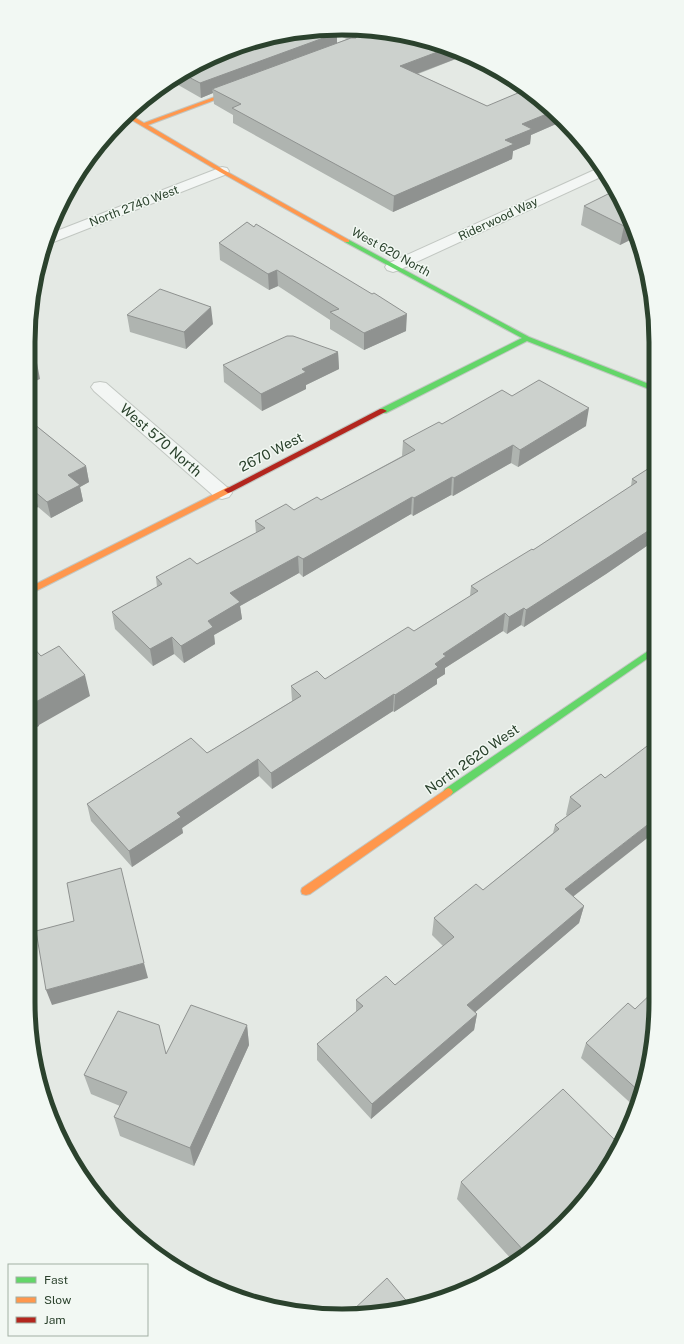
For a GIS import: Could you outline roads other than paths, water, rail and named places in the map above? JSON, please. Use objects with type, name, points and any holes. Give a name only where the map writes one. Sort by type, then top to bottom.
[{"type":"street","points":[[143,124],[247,86]]},
{"type":"street","name":"West 620 North","points":[[132,118],[222,171],[393,267],[527,338],[649,387]]},
{"type":"street","name":"North 2740 West","points":[[53,237],[222,171]]},
{"type":"street","name":"Riderwood Way","points":[[393,267],[598,173]]},
{"type":"street","name":"2670 West","points":[[35,588],[527,338]]},
{"type":"street","name":"West 570 North","points":[[100,388],[222,493]]},
{"type":"street","name":"North 2620 West","points":[[306,890],[649,653]]}]
